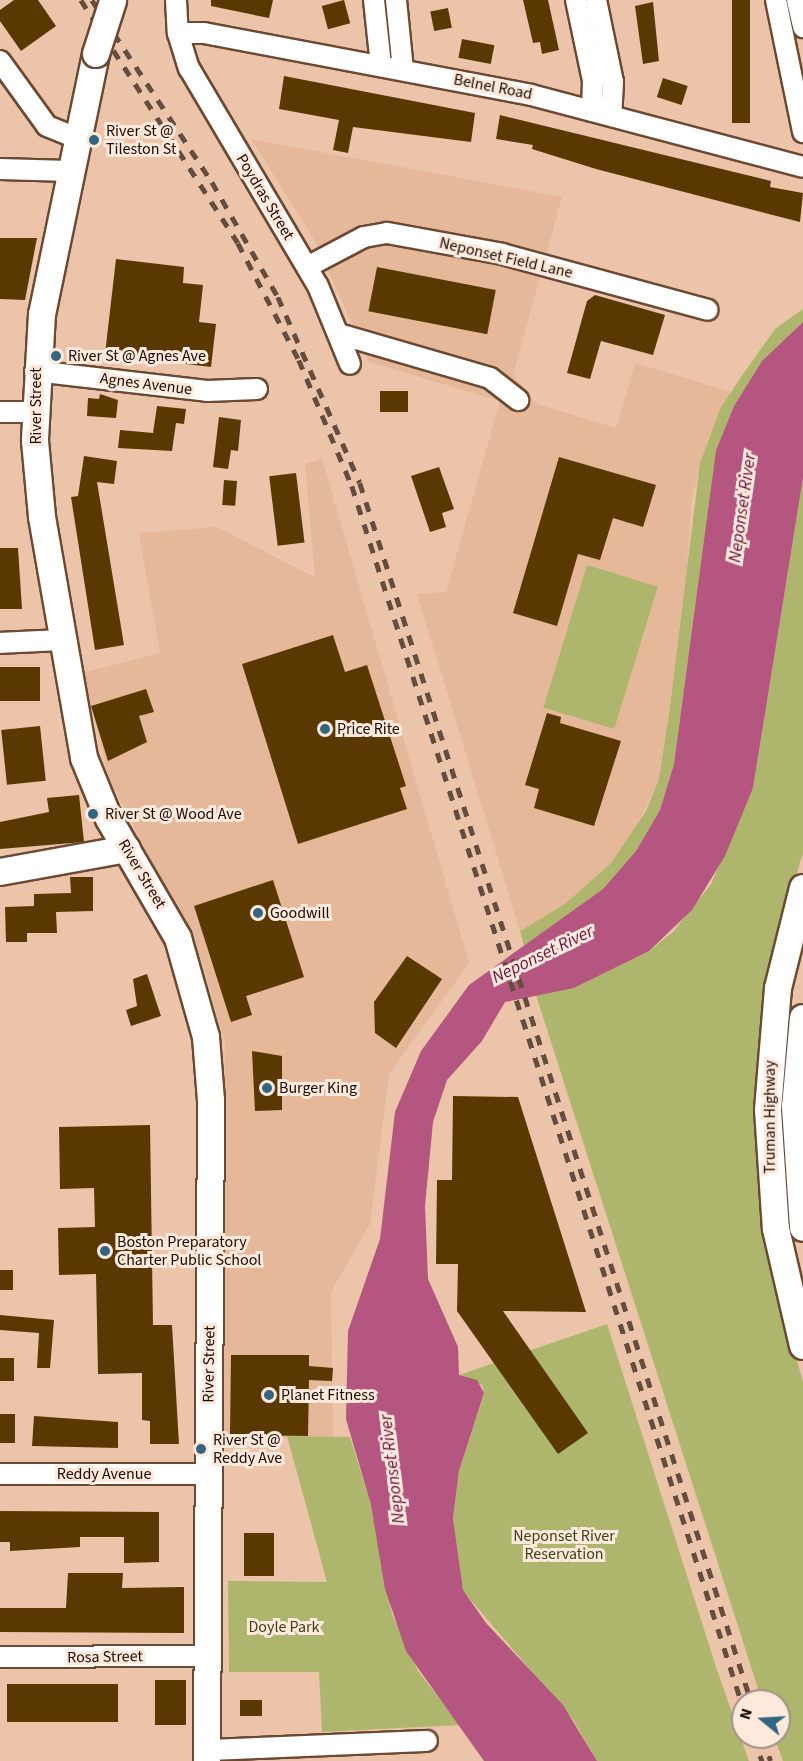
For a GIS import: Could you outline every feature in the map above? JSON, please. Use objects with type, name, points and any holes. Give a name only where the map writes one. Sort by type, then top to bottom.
[{"type":"main road","name":"River Street","points":[[113,0],[96,54],[69,171],[35,371],[34,412],[42,518],[84,758],[127,849],[182,948],[206,1037],[211,1100],[208,1756]]},
{"type":"main road","points":[[0,872],[127,849]]},
{"type":"main road","name":"Truman Highway","points":[[803,888],[778,988],[768,1110],[776,1229],[803,1346]]},
{"type":"main road","name":"Truman Highway","points":[[803,1018],[795,1118],[803,1228]]},
{"type":"street","points":[[176,0],[178,33]]},
{"type":"street","points":[[374,0],[381,66]]},
{"type":"street","points":[[396,0],[404,70]]},
{"type":"street","points":[[576,0],[602,113]]},
{"type":"street","points":[[596,0],[613,82],[602,113]]},
{"type":"street","points":[[776,0],[803,132]]},
{"type":"street","points":[[797,0],[803,27]]},
{"type":"street","name":"Belnel Road","points":[[178,33],[404,70],[602,113],[803,167]]},
{"type":"street","name":"Poydras Street","points":[[178,33],[194,78],[307,267],[344,348]]},
{"type":"street","points":[[0,61],[47,126],[76,138]]},
{"type":"street","points":[[0,169],[69,171]]},
{"type":"street","name":"Neponset Field Lane","points":[[307,267],[364,237],[387,233],[502,254],[708,310]]},
{"type":"street","points":[[344,348],[490,378],[518,400],[344,348]]},
{"type":"street","name":"Agnes Avenue","points":[[35,371],[207,391],[257,389]]},
{"type":"street","points":[[0,412],[34,412]]},
{"type":"street","points":[[0,643],[62,640]]},
{"type":"street","name":"Reddy Avenue","points":[[0,1474],[208,1474]]},
{"type":"street","name":"Rosa Street","points":[[0,1657],[210,1656]]},
{"type":"street","points":[[208,1756],[427,1741]]},
{"type":"shaded area","points":[[251,139],[562,197],[513,375],[537,404],[616,428],[635,363],[732,392],[708,438],[692,498],[684,610],[659,779],[631,838],[611,863],[565,904],[520,931],[417,594],[446,592],[500,401],[369,362],[315,241]]},
{"type":"shaded area","points":[[322,459],[469,963],[389,1074],[370,1224],[331,1292],[333,1437],[219,1439],[225,1043],[201,959],[109,778],[83,673],[160,653],[139,533],[217,527],[315,577],[305,464]]},
{"type":"green space","points":[[803,309],[803,322],[762,361],[734,406],[716,450],[674,764],[660,810],[636,851],[603,889],[524,946],[520,931],[565,904],[611,863],[646,811],[659,779],[700,463],[720,409],[739,380],[775,329]]},
{"type":"green space","points":[[803,478],[803,853],[771,958],[756,1110],[769,1260],[803,1382],[803,1761],[783,1761],[778,1749],[791,1749],[791,1689],[758,1689],[535,992],[574,988],[649,951],[673,932],[711,884],[753,788]]},
{"type":"green space","points":[[587,565],[658,587],[614,729],[543,707]]},
{"type":"green space","name":"Neponset River Reservation","points":[[607,1324],[731,1710],[731,1749],[745,1749],[749,1761],[597,1761],[574,1721],[463,1591],[453,1518],[459,1471],[484,1394],[482,1385],[459,1375]]},
{"type":"green space","name":"Doyle Park","points":[[287,1436],[350,1437],[371,1505],[392,1614],[418,1671],[460,1725],[322,1732],[319,1672],[229,1672],[228,1581],[327,1582]]},
{"type":"water","name":"Neponset River","points":[[803,322],[803,478],[753,788],[725,856],[692,910],[649,951],[574,988],[505,1002],[482,1041],[447,1080],[433,1122],[425,1206],[428,1279],[458,1347],[459,1375],[477,1380],[484,1393],[459,1471],[453,1518],[463,1590],[486,1623],[563,1705],[597,1761],[484,1761],[406,1651],[385,1589],[371,1505],[346,1419],[348,1331],[380,1239],[395,1112],[421,1051],[469,985],[603,889],[636,851],[660,810],[674,764],[716,450],[734,406],[762,361]]},
{"type":"building","points":[[14,0],[38,0],[56,26],[21,51],[0,21],[0,10]]},
{"type":"building","points":[[211,0],[273,0],[269,18],[211,6]]},
{"type":"building","points":[[344,0],[350,23],[328,29],[322,6]]},
{"type":"building","points":[[523,0],[548,0],[559,50],[542,54],[540,42],[533,43]]},
{"type":"building","points":[[732,0],[750,0],[750,123],[732,123]]},
{"type":"building","points":[[653,2],[659,61],[643,64],[635,6]]},
{"type":"building","points":[[448,8],[452,28],[434,31],[430,11]]},
{"type":"building","points":[[462,39],[494,45],[491,64],[458,58]]},
{"type":"building","points":[[284,76],[475,113],[471,142],[353,127],[348,153],[333,150],[339,120],[279,109]]},
{"type":"building","points":[[663,78],[688,86],[682,105],[657,97]]},
{"type":"building","points":[[500,115],[771,181],[770,187],[803,193],[800,222],[596,169],[532,149],[533,145],[496,139]]},
{"type":"building","points":[[0,238],[37,238],[25,300],[0,299]]},
{"type":"building","points":[[116,259],[184,267],[183,283],[203,285],[199,322],[216,324],[211,367],[105,354]]},
{"type":"building","points":[[377,267],[496,290],[487,334],[368,311]]},
{"type":"building","points":[[595,295],[665,315],[653,355],[601,341],[590,379],[567,373],[587,301]]},
{"type":"building","points":[[380,391],[408,391],[408,412],[380,412]]},
{"type":"building","points":[[100,394],[118,400],[116,418],[87,416],[88,398],[99,399]]},
{"type":"building","points":[[157,406],[186,409],[184,424],[176,423],[172,451],[118,448],[120,430],[153,433]]},
{"type":"building","points":[[219,417],[241,420],[238,451],[231,450],[228,469],[213,467]]},
{"type":"building","points":[[84,456],[117,461],[114,484],[97,482],[124,645],[95,650],[71,497],[78,496]]},
{"type":"building","points":[[559,457],[656,485],[643,527],[613,518],[600,560],[578,554],[557,626],[513,613]]},
{"type":"building","points":[[439,467],[454,509],[442,513],[446,527],[430,532],[411,476]]},
{"type":"building","points":[[296,473],[305,542],[278,546],[269,476]]},
{"type":"building","points":[[224,480],[237,481],[235,506],[222,505]]},
{"type":"building","points":[[0,548],[18,548],[22,609],[0,609]]},
{"type":"building","name":"Price Rite","points":[[333,635],[345,672],[367,665],[406,786],[400,788],[407,809],[298,844],[242,664]]},
{"type":"building","points":[[0,667],[40,667],[40,701],[0,701]]},
{"type":"building","points":[[146,689],[154,712],[139,716],[147,742],[108,761],[91,706]]},
{"type":"building","points":[[547,713],[561,717],[560,723],[621,741],[594,826],[534,808],[539,789],[525,785]]},
{"type":"building","points":[[40,726],[46,781],[7,785],[1,730]]},
{"type":"building","points":[[79,795],[84,842],[0,849],[0,822],[49,812],[47,798]]},
{"type":"building","points":[[70,877],[93,877],[93,911],[56,912],[57,933],[27,933],[27,942],[6,942],[5,907],[34,906],[34,894],[71,893]]},
{"type":"building","points":[[273,880],[304,977],[246,996],[252,1015],[231,1022],[194,906]]},
{"type":"building","points":[[407,956],[442,979],[396,1048],[375,1033],[374,1002]]},
{"type":"building","points":[[147,974],[161,1016],[131,1026],[126,1010],[137,1006],[133,979]]},
{"type":"building","name":"Burger King","points":[[252,1051],[282,1056],[282,1110],[255,1111]]},
{"type":"building","points":[[453,1096],[518,1097],[586,1312],[503,1311],[588,1433],[558,1454],[457,1311],[458,1264],[436,1264],[437,1180],[452,1180]]},
{"type":"building","name":"Boston Preparatory Charter Public School","points":[[150,1125],[153,1325],[172,1325],[179,1444],[150,1444],[150,1421],[142,1420],[142,1373],[98,1374],[96,1274],[59,1275],[58,1228],[95,1227],[94,1188],[60,1189],[59,1127]]},
{"type":"building","points":[[0,1270],[13,1270],[13,1290],[0,1290]]},
{"type":"building","points":[[0,1315],[54,1320],[50,1368],[37,1368],[39,1333],[0,1330]]},
{"type":"building","name":"Planet Fitness","points":[[231,1355],[309,1355],[309,1366],[333,1368],[332,1381],[309,1380],[308,1436],[230,1435]]},
{"type":"building","points":[[0,1358],[14,1358],[14,1381],[0,1381]]},
{"type":"building","points":[[0,1414],[15,1414],[15,1443],[0,1443]]},
{"type":"building","points":[[34,1416],[118,1422],[118,1448],[32,1446]]},
{"type":"building","points":[[0,1511],[159,1512],[159,1562],[124,1563],[124,1537],[80,1537],[80,1547],[10,1551],[10,1542],[0,1542]]},
{"type":"building","points":[[244,1533],[274,1533],[274,1576],[244,1576]]},
{"type":"building","points":[[68,1573],[123,1573],[122,1588],[184,1587],[184,1633],[0,1632],[0,1608],[66,1608]]},
{"type":"building","points":[[155,1680],[186,1680],[186,1725],[155,1725]]},
{"type":"building","points":[[7,1684],[118,1684],[118,1722],[7,1722]]},
{"type":"building","points":[[240,1700],[262,1700],[262,1716],[240,1716]]},
{"type":"railway","points":[[81,0],[238,243],[299,360],[352,486],[737,1689]]},
{"type":"railway","points":[[92,0],[212,182],[278,297],[360,483],[747,1689]]},
{"type":"railway","points":[[758,1749],[762,1761]]},
{"type":"railway","points":[[767,1749],[771,1761]]},
{"type":"place","name":"River St @ Tileston St","points":[[94,140]]},
{"type":"place","name":"River St @ Agnes Ave","points":[[56,356]]},
{"type":"place","name":"Price Rite","points":[[325,729]]},
{"type":"place","name":"River St @ Wood Ave","points":[[93,814]]},
{"type":"place","name":"Goodwill","points":[[258,913]]},
{"type":"place","name":"Burger King","points":[[267,1088]]},
{"type":"place","name":"Boston Preparatory Charter Public School","points":[[105,1251]]},
{"type":"place","name":"Planet Fitness","points":[[269,1395]]},
{"type":"place","name":"River St @ Reddy Ave","points":[[201,1449]]}]
